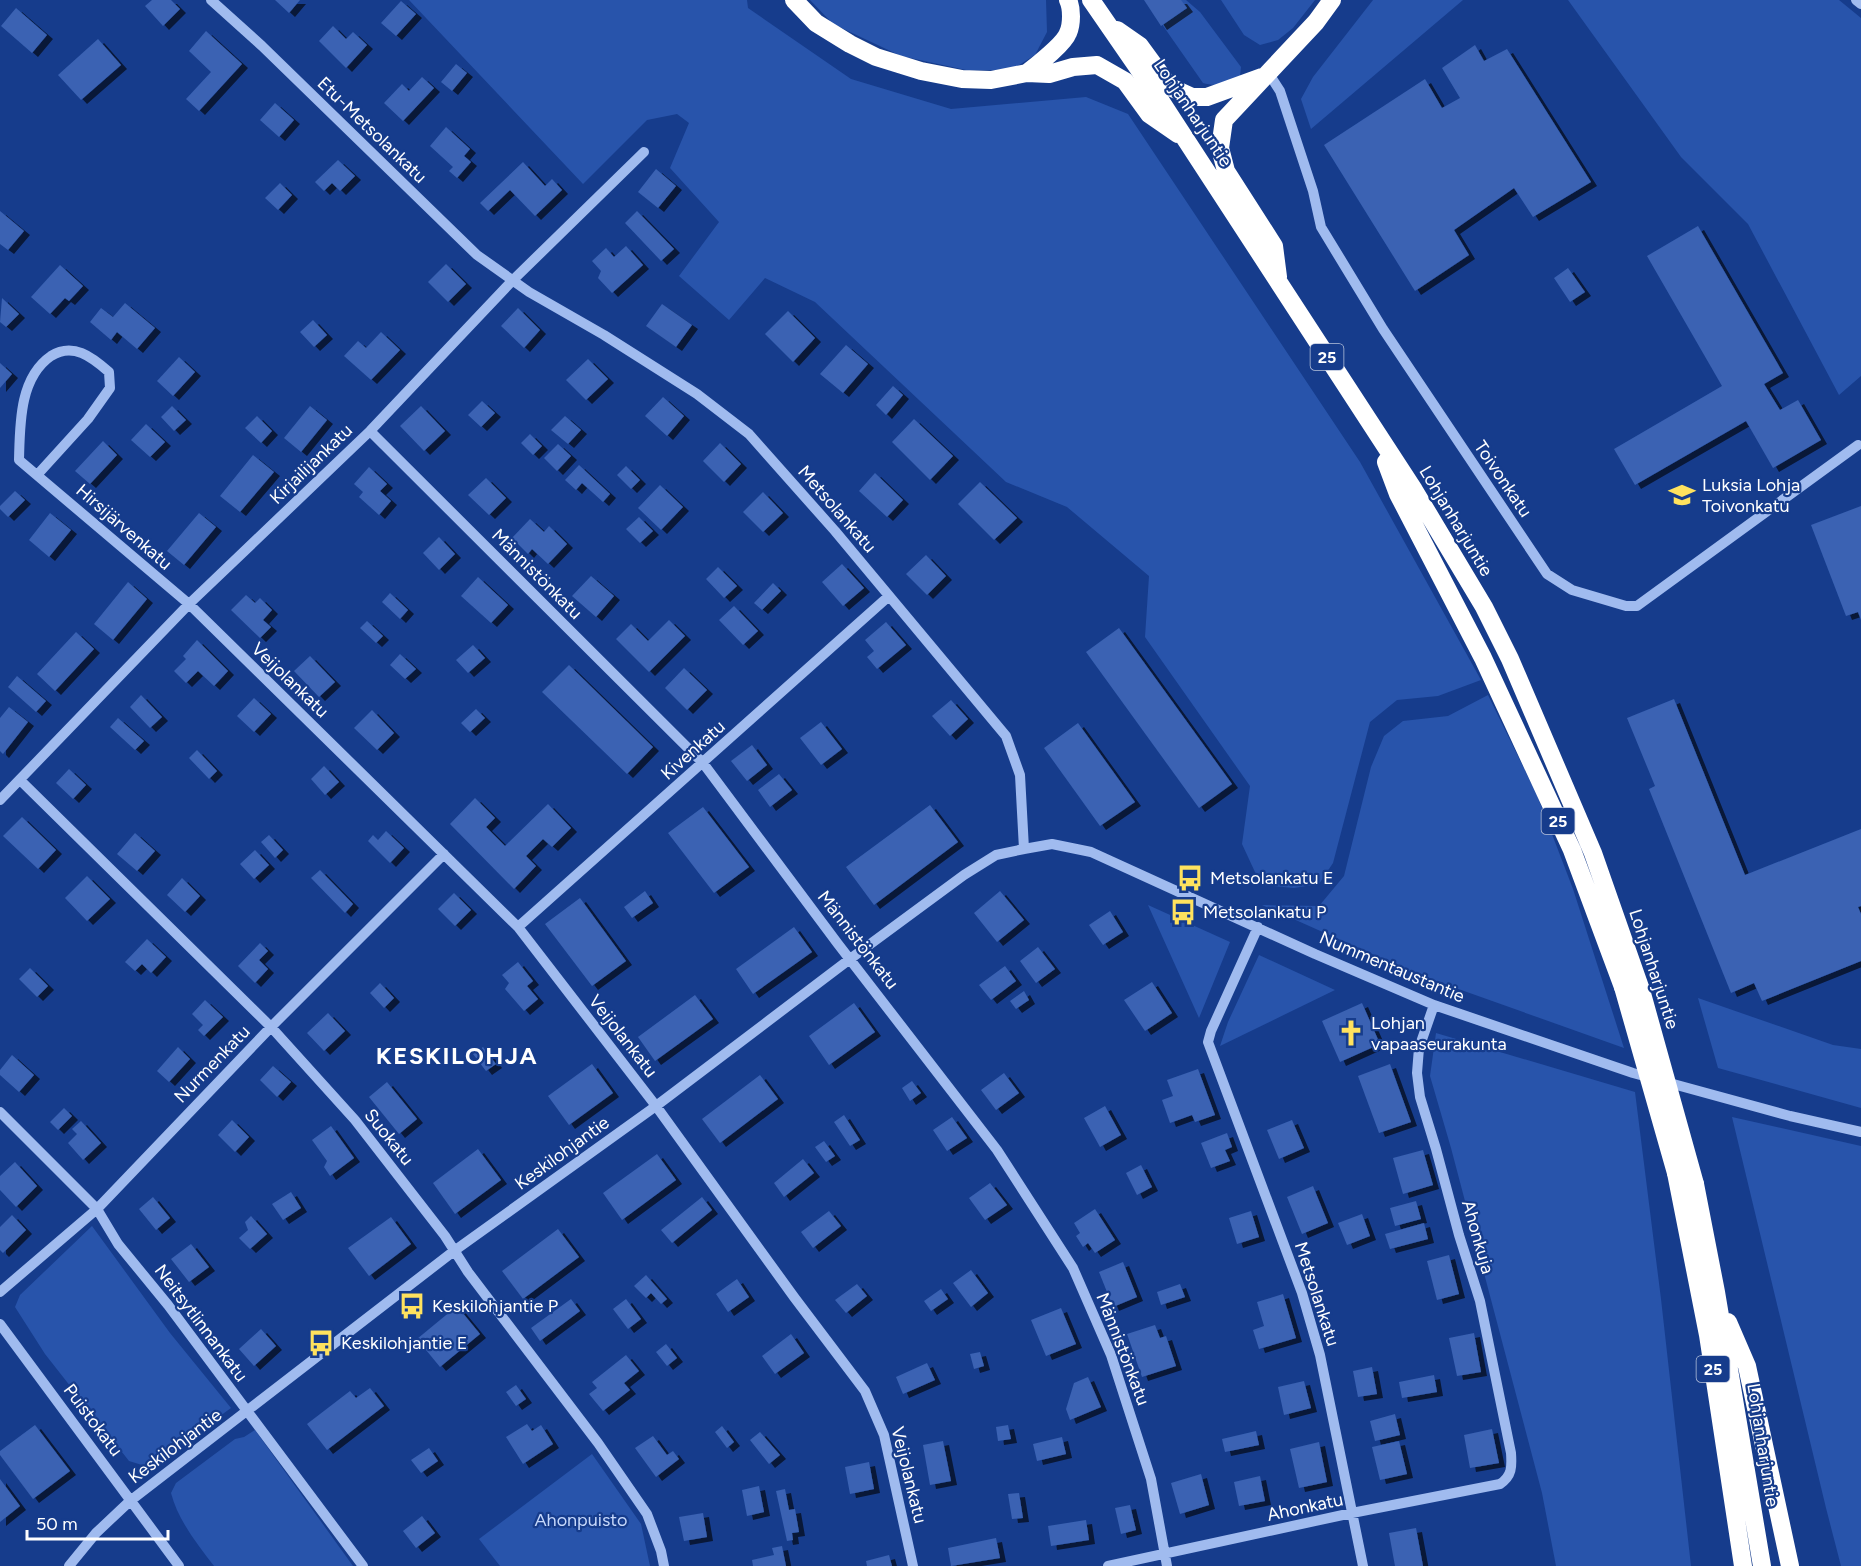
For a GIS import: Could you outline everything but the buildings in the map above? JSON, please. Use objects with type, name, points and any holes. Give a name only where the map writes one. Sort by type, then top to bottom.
[{"type":"highway","points":[[794,0],[816,23],[876,57],[921,71],[962,79],[991,80],[1028,73],[1050,74],[1073,67],[1097,65],[1125,81],[1149,114],[1187,140]]},
{"type":"highway","points":[[1028,73],[1046,58],[1068,33],[1071,6],[1068,0]]},
{"type":"highway","name":"Lohjanharjuntie","points":[[1091,0],[1187,140],[1414,490],[1484,607],[1510,659],[1593,853],[1632,989],[1695,1184],[1716,1292],[1762,1566]]},
{"type":"highway","points":[[1278,282],[1274,246],[1226,171],[1220,148],[1224,120],[1316,22],[1332,0]]},
{"type":"highway","points":[[1107,23],[1140,46],[1170,87],[1192,97],[1207,97],[1269,74]]},
{"type":"highway","name":"Lohjanharjuntie","points":[[1632,989],[1676,1173],[1708,1335],[1743,1566]]},
{"type":"highway","points":[[1716,1292],[1747,1366],[1790,1566]]},
{"type":"street","name":"Etu-Metsolankatu","points":[[211,0],[262,46],[477,255],[512,280]]},
{"type":"street","points":[[1856,0],[1861,4]]},
{"type":"street","name":"Toivonkatu","points":[[1269,74],[1280,91],[1313,191],[1322,227],[1383,329],[1547,574],[1572,590],[1626,606],[1637,606],[1858,445]]},
{"type":"street","name":"Kirjailijankatu","points":[[0,800],[189,604],[370,431],[512,280],[644,152]]},
{"type":"street","name":"Metsolankatu","points":[[512,280],[688,388],[749,434],[835,531],[1006,736],[1020,775],[1024,849]]},
{"type":"street","name":"Hirsijärvenkatu","points":[[38,474],[88,418],[110,388],[109,372],[96,360],[77,351],[60,351],[43,362],[32,378],[20,428],[20,460],[189,604]]},
{"type":"street","name":"Männistönkatu","points":[[370,431],[703,763],[997,1150],[1073,1268],[1111,1354],[1151,1479],[1166,1560]]},
{"type":"street","name":"Kivenkatu","points":[[518,927],[889,596]]},
{"type":"street","name":"Veijolankatu","points":[[189,604],[518,927],[656,1106],[865,1391],[884,1435],[914,1566]]},
{"type":"street","name":"Suokatu","points":[[20,780],[271,1027],[355,1120],[598,1443],[647,1514],[662,1551],[664,1566]]},
{"type":"street","name":"Nummentaustantie","points":[[1024,849],[1052,844],[1091,852],[1434,1005],[1633,1073],[1790,1116],[1861,1132]]},
{"type":"street","name":"Keskilohjantie","points":[[69,1566],[96,1533],[130,1501],[454,1251],[656,1106],[964,875],[996,855],[1024,849]]},
{"type":"street","name":"Nurmenkatu","points":[[0,1292],[98,1209],[271,1027],[444,854]]},
{"type":"street","name":"Metsolankatu","points":[[1258,927],[1208,1042],[1302,1293],[1320,1355],[1363,1566]]},
{"type":"street","name":"Ahonkuja","points":[[1434,1005],[1419,1048],[1417,1073],[1420,1097],[1480,1301],[1511,1453],[1512,1469],[1507,1479]]},
{"type":"street","name":"Neitsytlinnankatu","points":[[0,1112],[98,1209],[118,1244],[168,1305],[363,1566]]},
{"type":"street","name":"Puistokatu","points":[[0,1324],[179,1566]]},
{"type":"street","name":"Ahonkatu","points":[[1108,1566],[1166,1560],[1352,1513],[1500,1484],[1507,1479]]},
{"type":"green space","points":[[409,0],[747,0],[748,8],[851,79],[951,109],[1086,97],[1128,114],[1360,462],[1481,680],[1438,696],[1397,700],[1370,722],[1333,863],[1319,884],[1294,888],[1261,885],[1242,844],[1250,786],[1145,637],[1149,576],[1067,507],[1006,482],[815,302],[765,278],[729,320],[679,276],[719,222],[670,168],[689,123],[677,114],[647,120],[583,184]]},
{"type":"green space","points":[[810,0],[1046,0],[1047,32],[1035,55],[1011,70],[966,70],[901,56],[833,24]]},
{"type":"green space","points":[[1145,0],[1186,0],[1200,12],[1241,67],[1240,76],[1223,84],[1203,83]]},
{"type":"green space","points":[[1221,0],[1315,0],[1293,28],[1278,40],[1260,45],[1244,35]]},
{"type":"green space","points":[[1373,0],[1463,0],[1311,129],[1301,99],[1313,77]]},
{"type":"green space","points":[[1568,0],[1839,0],[1861,18],[1861,376],[1839,395],[1748,224],[1681,157]]},
{"type":"green space","points":[[1488,695],[1537,795],[1573,889],[1624,1048],[1419,975],[1262,905],[1319,906],[1344,876],[1371,767],[1384,736],[1403,721],[1448,716]]},
{"type":"green space","points":[[1148,905],[1230,942],[1199,1018]]},
{"type":"green space","points":[[1259,955],[1335,990],[1220,1046],[1228,1022]]},
{"type":"green space","points":[[1698,998],[1833,1045],[1861,1049],[1861,1108],[1718,1068]]},
{"type":"green space","points":[[1436,1033],[1635,1092],[1691,1566],[1556,1566],[1542,1493],[1430,1076]]},
{"type":"green space","points":[[1732,1117],[1861,1146],[1861,1566],[1841,1566]]},
{"type":"green space","points":[[92,1226],[170,1333],[231,1408],[155,1463],[142,1465],[129,1461],[45,1354],[15,1307],[20,1295]]},
{"type":"green space","points":[[255,1430],[353,1566],[214,1566],[195,1540],[174,1503],[171,1493],[176,1483],[235,1439],[244,1437]]},
{"type":"green space","name":"Ahonpuisto","points":[[592,1454],[641,1524],[650,1566],[500,1566],[479,1539]]},
{"type":"place","name":"Luksia Lohja Toivonkatu","points":[[1682,495]]},
{"type":"place","name":"Metsolankatu E","points":[[1190,878]]},
{"type":"place","name":"Metsolankatu P","points":[[1183,912]]},
{"type":"place","name":"Lohjan vapaaseurakunta","points":[[1351,1033]]},
{"type":"place","name":"Keskilohjantie P","points":[[412,1306]]},
{"type":"place","name":"Keskilohjantie E","points":[[321,1343]]},
{"type":"district","name":"KESKILOHJA","points":[[457,1056]]}]
